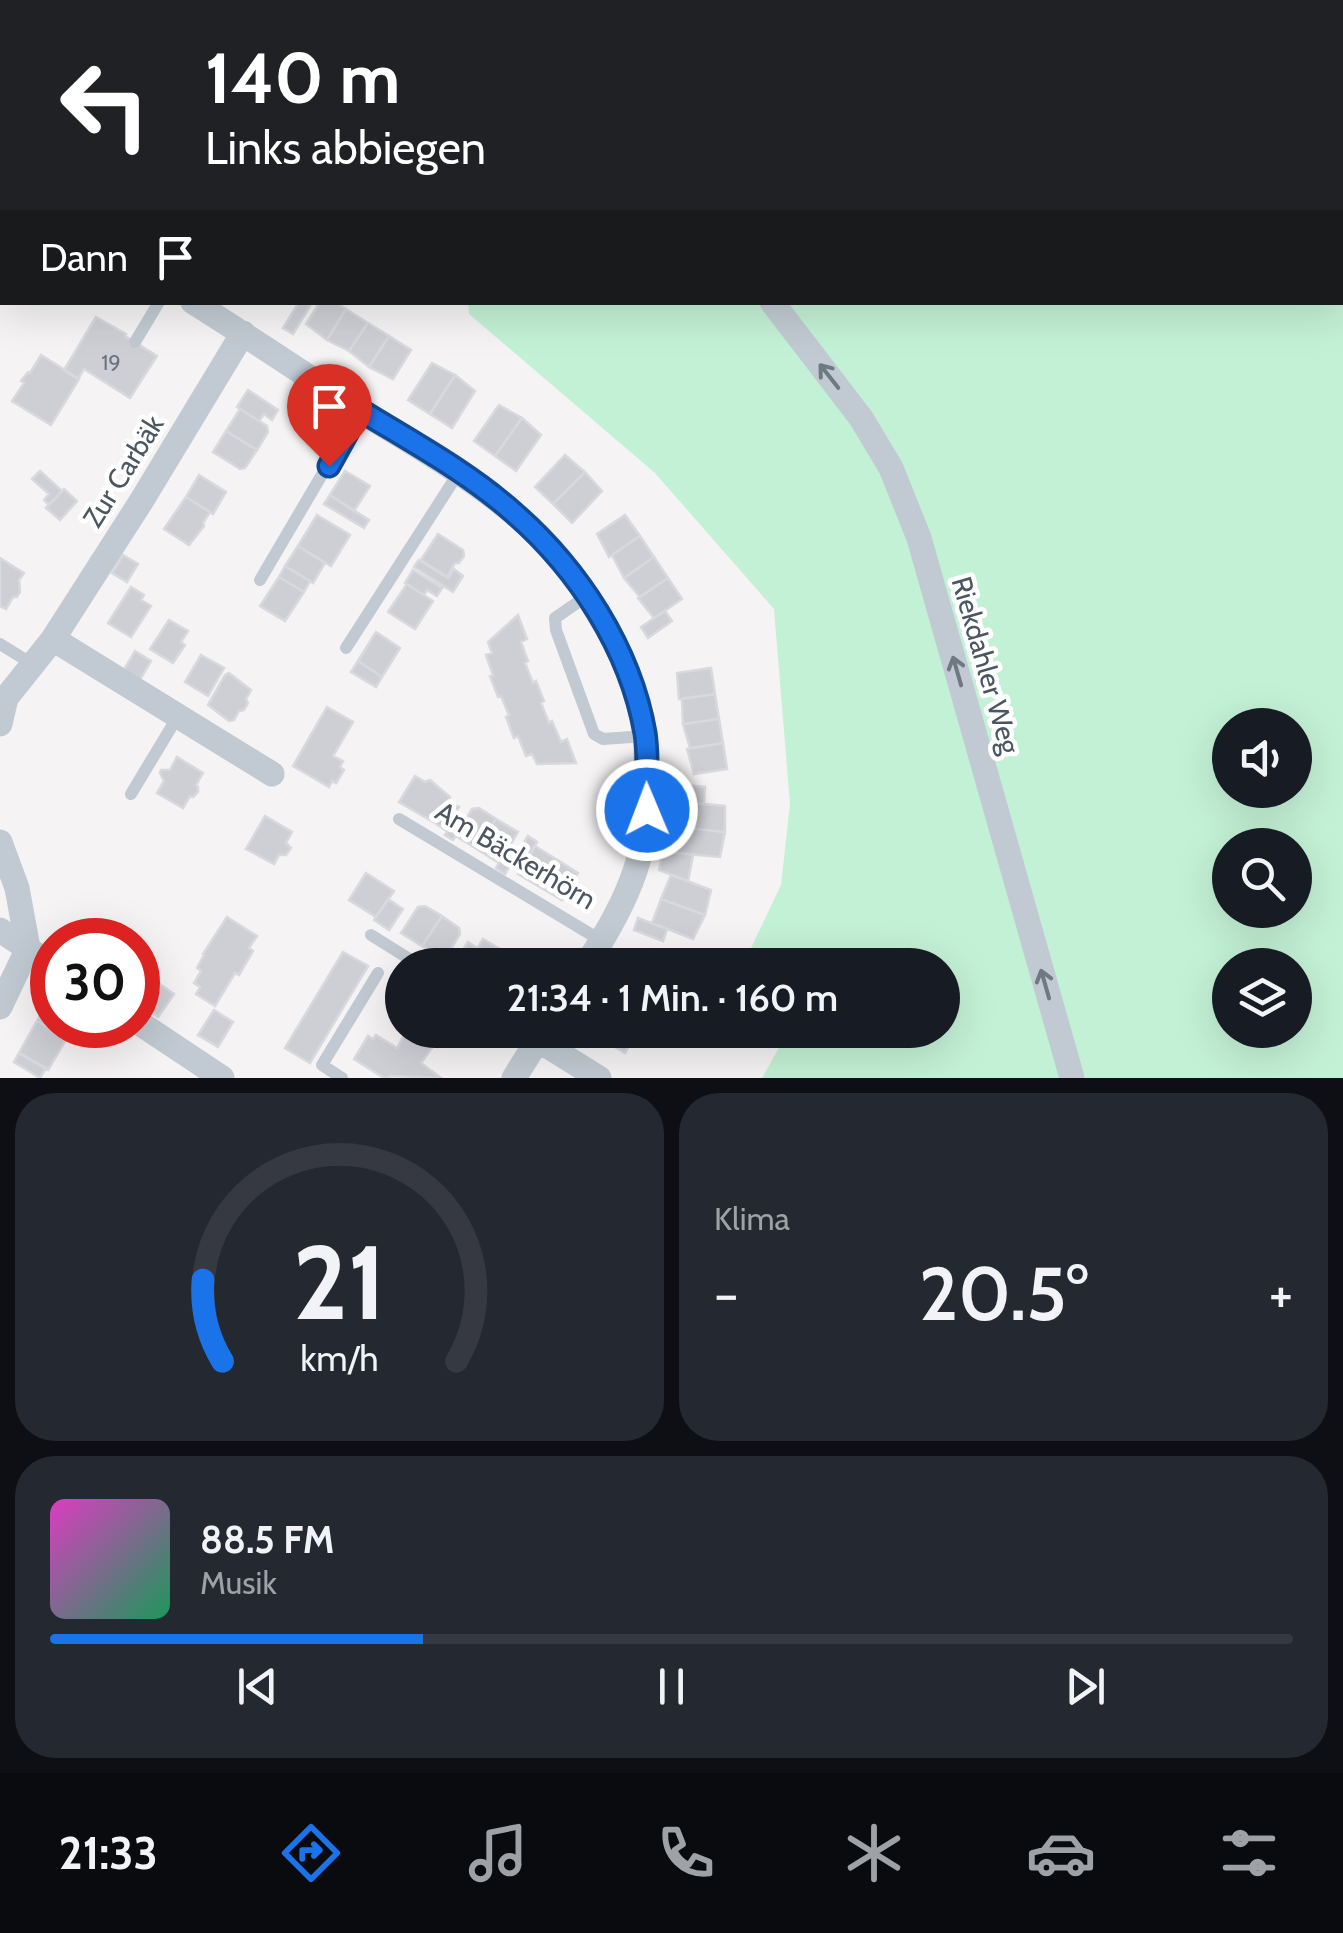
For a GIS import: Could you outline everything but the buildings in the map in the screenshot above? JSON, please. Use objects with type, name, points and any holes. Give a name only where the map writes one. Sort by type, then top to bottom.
[{"type":"street","name":"Am Bäckerhörn","points":[[198,305],[458,472],[513,512],[556,555],[587,596],[625,664],[645,736],[647,810],[636,868],[597,948]]},
{"type":"street","name":"Riekdahler Weg","points":[[774,305],[861,418],[891,468],[919,538],[1072,1078]]},
{"type":"street","name":"Zur Carbäk","points":[[0,724],[6,698],[53,639],[243,333]]},
{"type":"street","points":[[53,639],[272,774]]},
{"type":"street","points":[[0,842],[17,888],[28,948],[0,1008]]},
{"type":"street","points":[[0,930],[28,948]]},
{"type":"street","points":[[160,1037],[222,1078]]},
{"type":"street","points":[[514,1078],[528,1048]]},
{"type":"street","points":[[556,1048],[599,1078]]},
{"type":"lane","points":[[135,342],[157,305]]},
{"type":"lane","points":[[260,580],[360,410]]},
{"type":"lane","points":[[346,648],[458,472]]},
{"type":"lane","points":[[587,596],[555,618],[594,734],[603,739],[645,736]]},
{"type":"lane","points":[[0,644],[34,665]]},
{"type":"lane","points":[[132,794],[178,716]]},
{"type":"lane","name":"Am Bäckerhörn","points":[[399,819],[602,941]]},
{"type":"lane","points":[[371,934],[393,948]]},
{"type":"lane","points":[[342,1078],[322,1065],[378,974]]},
{"type":"green space","points":[[468,305],[1343,305],[1343,1078],[762,1078],[779,1048],[960,1048],[960,948],[751,948],[781,885],[790,804],[774,609],[655,473],[469,314]]},
{"type":"route","points":[[329,466],[360,410],[486,492],[513,512],[556,555],[587,596],[625,664],[645,736],[647,810]]}]
